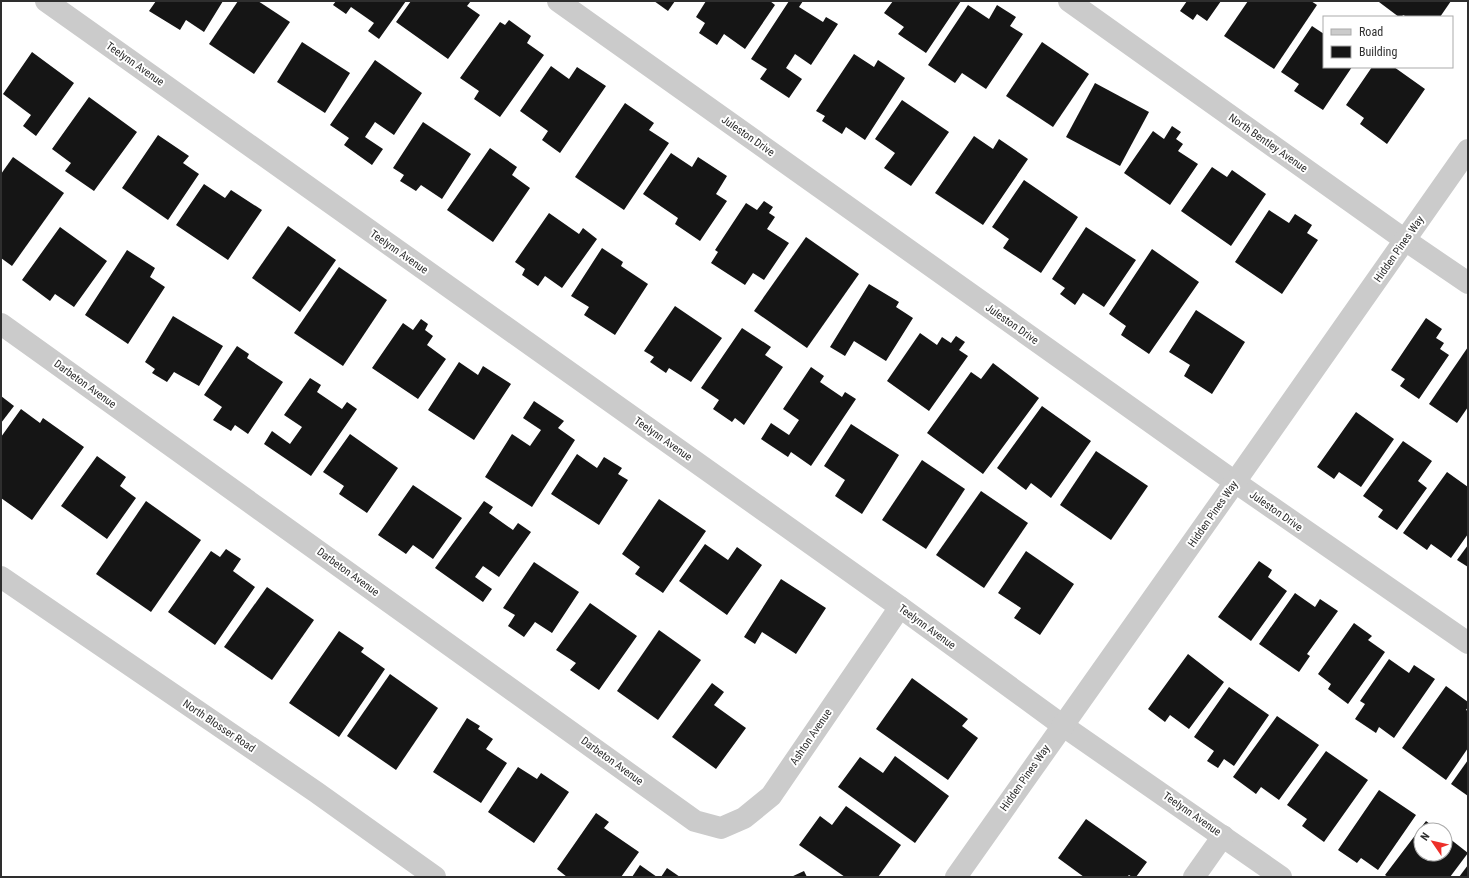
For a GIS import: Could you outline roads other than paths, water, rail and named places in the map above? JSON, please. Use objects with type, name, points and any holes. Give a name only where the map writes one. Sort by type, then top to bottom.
[{"type":"street","name":"Teelynn Avenue","points":[[46,1],[900,607],[1062,725],[1281,877]]},
{"type":"street","name":"Juleston Drive","points":[[558,1],[1235,482],[1468,643]]},
{"type":"street","name":"North Bentley Avenue","points":[[1069,1],[1405,240],[1468,283]]},
{"type":"street","name":"Hidden Pines Way","points":[[956,877],[1468,150]]},
{"type":"street","name":"Darbeton Avenue","points":[[1,324],[696,821]]},
{"type":"street","name":"North Blosser Road","points":[[1,577],[316,792],[435,877]]},
{"type":"street","name":"Ashton Avenue","points":[[696,821],[720,828],[744,818],[770,796],[900,607]]},
{"type":"street","points":[[1194,877],[1223,836]]}]
